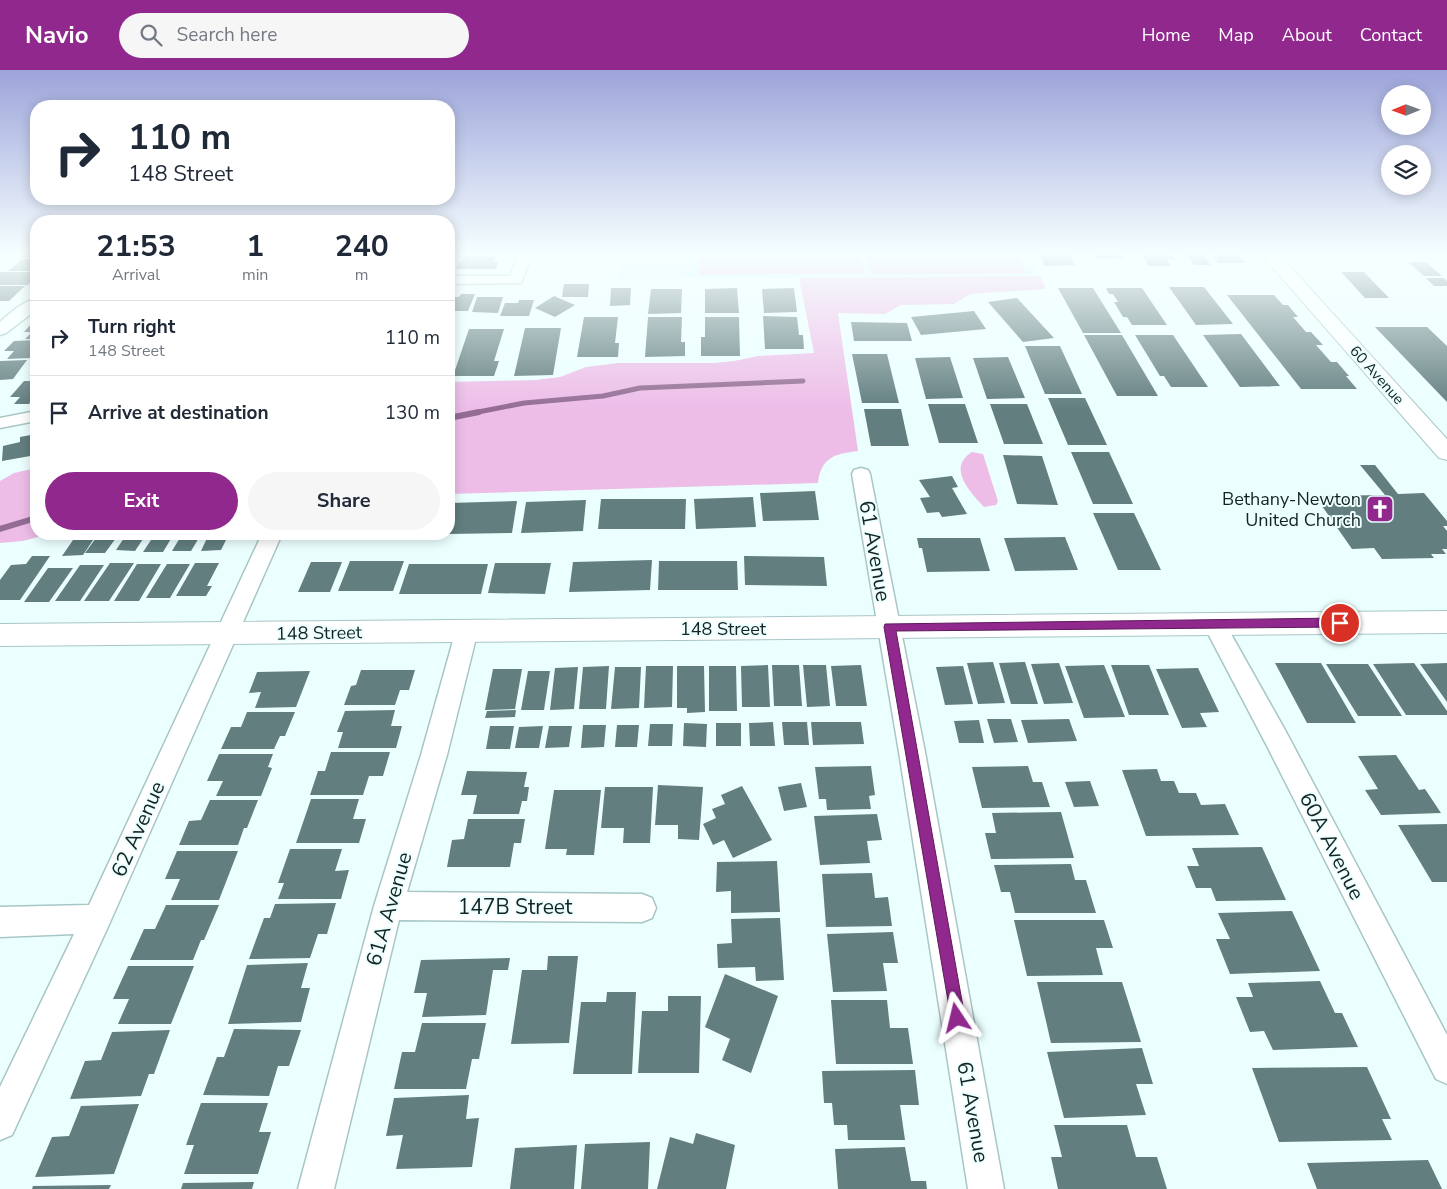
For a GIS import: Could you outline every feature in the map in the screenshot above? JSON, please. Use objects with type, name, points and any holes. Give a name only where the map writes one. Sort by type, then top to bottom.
[{"type":"main road","name":"60 Avenue","points":[[1314,304],[1447,453]]},
{"type":"main road","name":"148 Street","points":[[0,635],[1447,622]]},
{"type":"street","points":[[0,330],[30,307]]},
{"type":"street","points":[[0,423],[30,417]]},
{"type":"street","name":"61 Avenue","points":[[861,474],[890,627],[986,1189]]},
{"type":"street","name":"62 Avenue","points":[[0,1123],[97,919],[269,540]]},
{"type":"street","name":"60A Avenue","points":[[1214,624],[1276,738],[1447,1068]]},
{"type":"street","name":"61A Avenue","points":[[316,1189],[388,906],[434,756],[467,630]]},
{"type":"street","name":"147B Street","points":[[388,906],[642,908]]},
{"type":"street","points":[[0,922],[97,919]]},
{"type":"shaded area","points":[[804,304],[942,304],[901,305],[885,314],[838,313],[858,451],[830,458],[822,467],[818,483],[455,494],[455,382],[535,380],[560,377],[586,367],[618,363],[714,363],[758,356],[814,353]]},
{"type":"shaded area","points":[[972,452],[983,454],[998,501],[996,505],[984,507],[963,480],[961,465]]},
{"type":"shaded area","points":[[30,469],[30,539],[0,543],[0,481],[14,473]]},
{"type":"building","points":[[455,304],[471,304],[468,311],[455,311]]},
{"type":"building","points":[[475,304],[501,304],[498,313],[472,312]]},
{"type":"building","points":[[505,304],[533,304],[529,316],[500,316]]},
{"type":"building","points":[[541,304],[575,305],[555,317],[535,308]]},
{"type":"building","points":[[610,304],[630,304],[630,305],[610,306]]},
{"type":"building","points":[[649,304],[681,304],[681,313],[648,314]]},
{"type":"building","points":[[705,304],[738,304],[739,313],[705,313]]},
{"type":"building","points":[[763,304],[796,304],[797,312],[764,313]]},
{"type":"building","points":[[990,304],[1023,304],[1054,338],[1023,342]]},
{"type":"building","points":[[1067,304],[1103,304],[1121,333],[1083,333]]},
{"type":"building","points":[[1115,304],[1153,304],[1167,325],[1132,325],[1127,317],[1123,317]]},
{"type":"building","points":[[1181,304],[1217,304],[1233,324],[1196,325]]},
{"type":"building","points":[[1234,304],[1288,305],[1298,317],[1293,317],[1306,332],[1311,332],[1323,345],[1316,345],[1331,362],[1337,362],[1357,389],[1301,389]]},
{"type":"building","points":[[974,311],[986,329],[921,335],[911,317]]},
{"type":"building","points":[[763,316],[797,317],[799,335],[803,335],[804,349],[765,349]]},
{"type":"building","points":[[584,317],[618,317],[615,343],[619,343],[618,357],[577,357]]},
{"type":"building","points":[[648,317],[682,317],[681,342],[685,342],[685,356],[645,357]]},
{"type":"building","points":[[705,317],[739,317],[740,356],[701,356],[701,337],[705,337]]},
{"type":"building","points":[[851,322],[907,323],[912,341],[854,341]]},
{"type":"building","points":[[30,325],[30,332],[24,332]]},
{"type":"building","points":[[1375,327],[1427,327],[1447,346],[1447,402]]},
{"type":"building","points":[[525,328],[561,328],[553,375],[514,376]]},
{"type":"building","points":[[469,329],[504,329],[494,361],[499,361],[494,376],[455,376],[455,370]]},
{"type":"building","points":[[1241,334],[1280,386],[1240,387],[1203,335]]},
{"type":"building","points":[[1084,335],[1122,335],[1158,396],[1117,396]]},
{"type":"building","points":[[1135,335],[1173,335],[1208,387],[1171,387],[1164,376],[1160,376]]},
{"type":"building","points":[[30,340],[30,358],[7,359],[14,351],[4,351],[14,341]]},
{"type":"building","points":[[1025,346],[1060,346],[1082,394],[1045,394]]},
{"type":"building","points":[[852,354],[887,354],[899,403],[862,403]]},
{"type":"building","points":[[950,357],[963,398],[926,399],[915,358]]},
{"type":"building","points":[[1008,357],[1025,398],[987,399],[973,358]]},
{"type":"building","points":[[27,360],[13,379],[0,380],[0,361]]},
{"type":"building","points":[[24,381],[30,381],[29,404],[14,404],[20,397],[10,397]]},
{"type":"building","points":[[1048,398],[1085,398],[1107,445],[1068,445]]},
{"type":"building","points":[[928,404],[965,404],[978,443],[939,443]]},
{"type":"building","points":[[990,404],[1027,404],[1043,444],[1004,444]]},
{"type":"building","points":[[864,409],[901,409],[909,446],[871,446]]},
{"type":"building","points":[[30,435],[30,456],[2,461],[3,446],[20,442],[20,437]]},
{"type":"building","points":[[1071,452],[1109,452],[1133,504],[1093,504]]},
{"type":"building","points":[[1003,455],[1042,456],[1058,505],[1017,504]]},
{"type":"building","name":"Bethany-Newton United Church","points":[[1360,465],[1375,465],[1398,494],[1424,493],[1447,521],[1447,526],[1443,526],[1447,531],[1447,549],[1442,549],[1446,554],[1431,554],[1434,558],[1382,559],[1374,548],[1352,549],[1315,496],[1385,495]]},
{"type":"building","points":[[952,476],[958,487],[952,488],[967,514],[942,517],[939,512],[927,513],[920,498],[930,497],[919,480]]},
{"type":"building","points":[[815,491],[819,520],[763,521],[760,493]]},
{"type":"building","points":[[753,497],[756,527],[696,529],[694,499]]},
{"type":"building","points":[[601,499],[686,499],[685,529],[598,529]]},
{"type":"building","points":[[586,500],[583,531],[521,533],[526,502]]},
{"type":"building","points":[[517,501],[512,533],[455,534],[455,503]]},
{"type":"building","points":[[1093,513],[1134,513],[1161,570],[1118,570]]},
{"type":"building","points":[[1065,537],[1078,570],[1015,571],[1004,538]]},
{"type":"building","points":[[917,538],[980,538],[990,571],[927,572],[922,548],[919,548]]},
{"type":"building","points":[[73,540],[93,540],[83,555],[62,556]]},
{"type":"building","points":[[95,540],[115,540],[105,553],[85,553]]},
{"type":"building","points":[[123,540],[142,540],[135,551],[116,550]]},
{"type":"building","points":[[151,540],[170,540],[163,552],[143,552]]},
{"type":"building","points":[[179,540],[198,540],[191,551],[172,551]]},
{"type":"building","points":[[206,540],[226,540],[221,550],[201,551]]},
{"type":"building","points":[[32,556],[50,556],[20,600],[0,600],[0,580],[11,565],[26,564]]},
{"type":"building","points":[[744,556],[824,557],[827,586],[745,585]]},
{"type":"building","points":[[652,560],[650,590],[569,592],[573,562]]},
{"type":"building","points":[[350,561],[404,561],[393,591],[338,591]]},
{"type":"building","points":[[659,561],[737,561],[738,590],[658,590]]},
{"type":"building","points":[[311,562],[342,562],[330,592],[298,592]]},
{"type":"building","points":[[110,563],[134,563],[109,601],[84,601]]},
{"type":"building","points":[[195,563],[219,563],[207,586],[212,586],[206,596],[176,596]]},
{"type":"building","points":[[495,563],[551,563],[545,594],[488,593]]},
{"type":"building","points":[[137,564],[161,564],[139,601],[114,601]]},
{"type":"building","points":[[167,564],[190,564],[170,598],[146,598]]},
{"type":"building","points":[[409,564],[488,564],[481,594],[399,594]]},
{"type":"building","points":[[80,565],[104,565],[80,601],[55,601]]},
{"type":"building","points":[[48,568],[73,568],[49,602],[24,602]]},
{"type":"building","points":[[993,662],[1005,703],[978,704],[967,663]]},
{"type":"building","points":[[1025,662],[1038,704],[1011,704],[999,663]]},
{"type":"building","points":[[1059,663],[1073,703],[1044,704],[1031,664]]},
{"type":"building","points":[[1275,663],[1321,663],[1356,723],[1307,723]]},
{"type":"building","points":[[1414,663],[1447,711],[1447,715],[1406,715],[1373,664]]},
{"type":"building","points":[[1447,663],[1447,702],[1420,664]]},
{"type":"building","points":[[1326,664],[1368,664],[1402,716],[1358,716]]},
{"type":"building","points":[[768,665],[770,707],[742,707],[741,666]]},
{"type":"building","points":[[772,665],[799,665],[802,706],[774,706]]},
{"type":"building","points":[[803,665],[826,665],[830,706],[807,707]]},
{"type":"building","points":[[861,665],[867,706],[836,706],[831,666]]},
{"type":"building","points":[[1104,665],[1125,717],[1084,718],[1065,666]]},
{"type":"building","points":[[1111,665],[1149,665],[1169,715],[1129,715]]},
{"type":"building","points":[[609,666],[606,709],[579,709],[583,667]]},
{"type":"building","points":[[646,666],[673,666],[672,707],[644,708]]},
{"type":"building","points":[[677,666],[704,666],[705,712],[687,713],[687,708],[677,708]]},
{"type":"building","points":[[709,666],[736,666],[737,711],[709,711]]},
{"type":"building","points":[[963,666],[973,704],[945,705],[936,667]]},
{"type":"building","points":[[578,667],[574,709],[550,710],[555,668]]},
{"type":"building","points":[[615,667],[641,667],[639,708],[611,709]]},
{"type":"building","points":[[1198,668],[1219,712],[1200,713],[1207,727],[1182,728],[1156,669]]},
{"type":"building","points":[[493,669],[522,669],[515,709],[485,710]]},
{"type":"building","points":[[361,670],[415,670],[409,690],[400,690],[395,705],[344,705],[351,686],[356,685]]},
{"type":"building","points":[[310,671],[296,707],[255,708],[261,692],[249,693],[257,672]]},
{"type":"building","points":[[528,671],[550,671],[544,710],[521,710]]},
{"type":"building","points":[[395,710],[391,726],[402,726],[396,748],[338,748],[343,732],[337,732],[345,711]]},
{"type":"building","points":[[516,710],[515,717],[485,718],[487,711]]},
{"type":"building","points":[[247,712],[295,712],[285,736],[280,736],[274,749],[221,749],[231,727],[241,727]]},
{"type":"building","points":[[987,719],[1011,719],[1018,742],[994,743]]},
{"type":"building","points":[[1069,719],[1077,741],[1028,743],[1021,720]]},
{"type":"building","points":[[979,720],[984,743],[959,743],[954,721]]},
{"type":"building","points":[[773,722],[775,746],[750,746],[749,723]]},
{"type":"building","points":[[782,722],[807,722],[809,745],[784,745]]},
{"type":"building","points":[[811,722],[861,722],[864,744],[813,745]]},
{"type":"building","points":[[684,723],[707,724],[706,747],[683,746]]},
{"type":"building","points":[[716,723],[741,723],[741,746],[716,746]]},
{"type":"building","points":[[650,724],[673,724],[672,746],[648,746]]},
{"type":"building","points":[[583,725],[606,725],[604,747],[581,748]]},
{"type":"building","points":[[617,725],[639,725],[637,747],[615,747]]},
{"type":"building","points":[[490,726],[514,726],[510,749],[486,749]]},
{"type":"building","points":[[543,726],[539,748],[515,748],[519,727]]},
{"type":"building","points":[[549,726],[572,726],[569,747],[545,748]]},
{"type":"building","points":[[331,752],[390,752],[383,776],[369,776],[363,795],[310,795],[318,771],[325,771]]},
{"type":"building","points":[[219,754],[273,754],[268,767],[272,768],[261,796],[216,796],[223,781],[207,781]]},
{"type":"building","points":[[1396,755],[1419,790],[1425,789],[1441,813],[1381,815],[1365,790],[1378,789],[1358,756]]},
{"type":"building","points":[[871,766],[875,795],[869,796],[871,809],[827,810],[826,799],[819,799],[815,767]]},
{"type":"building","points":[[1028,766],[1033,782],[1042,782],[1050,807],[982,808],[972,767]]},
{"type":"building","points":[[1157,769],[1161,781],[1174,781],[1179,793],[1196,793],[1201,805],[1225,804],[1239,835],[1146,836],[1122,770]]},
{"type":"building","points":[[467,771],[527,772],[524,787],[529,787],[527,801],[522,801],[519,814],[473,814],[477,795],[461,795]]},
{"type":"building","points":[[1090,781],[1099,806],[1074,807],[1065,782]]},
{"type":"building","points":[[801,783],[807,807],[784,811],[778,787]]},
{"type":"building","points":[[658,785],[703,787],[699,840],[678,839],[678,825],[655,825]]},
{"type":"building","points":[[742,786],[772,840],[733,858],[724,840],[713,845],[703,824],[716,818],[712,809],[725,804],[721,795]]},
{"type":"building","points":[[605,787],[653,787],[650,843],[623,843],[624,828],[601,828]]},
{"type":"building","points":[[554,790],[601,790],[594,855],[566,855],[567,849],[545,849]]},
{"type":"building","points":[[311,799],[359,799],[353,819],[366,819],[359,843],[296,843]]},
{"type":"building","points":[[210,800],[258,800],[238,845],[179,845],[189,821],[201,820]]},
{"type":"building","points":[[1061,812],[1074,858],[991,859],[985,833],[996,833],[992,813]]},
{"type":"building","points":[[877,814],[882,840],[867,841],[870,863],[820,865],[814,816]]},
{"type":"building","points":[[468,819],[525,819],[521,843],[514,843],[510,867],[447,867],[452,840],[464,839]]},
{"type":"building","points":[[1447,824],[1447,882],[1432,882],[1398,825]]},
{"type":"building","points":[[1262,847],[1286,900],[1216,901],[1211,888],[1196,888],[1187,866],[1199,866],[1192,848]]},
{"type":"building","points":[[290,849],[342,849],[335,871],[349,870],[341,899],[278,899],[284,883],[278,883]]},
{"type":"building","points":[[177,851],[238,851],[219,900],[171,900],[180,879],[165,879]]},
{"type":"building","points":[[777,861],[780,912],[731,913],[731,891],[716,892],[717,862]]},
{"type":"building","points":[[1071,864],[1075,880],[1086,880],[1096,913],[1015,913],[1010,892],[1001,892],[994,865]]},
{"type":"building","points":[[872,873],[875,898],[888,897],[892,926],[826,927],[822,874]]},
{"type":"building","points":[[336,903],[327,934],[318,934],[310,958],[249,959],[264,918],[270,918],[275,904]]},
{"type":"building","points":[[166,905],[219,905],[193,960],[130,960],[144,929],[155,929]]},
{"type":"building","points":[[1292,911],[1320,971],[1230,974],[1216,939],[1230,939],[1218,913]]},
{"type":"building","points":[[780,918],[784,980],[756,981],[755,967],[718,968],[717,944],[732,943],[731,919]]},
{"type":"building","points":[[1014,920],[1104,920],[1113,948],[1096,948],[1103,975],[1027,976]]},
{"type":"building","points":[[893,932],[898,963],[883,963],[887,991],[833,992],[827,934]]},
{"type":"building","points":[[548,956],[578,956],[569,1043],[511,1044],[522,970],[547,970]]},
{"type":"building","points":[[510,958],[508,970],[493,970],[486,1015],[422,1017],[427,993],[414,993],[421,960]]},
{"type":"building","points":[[308,963],[301,988],[310,988],[301,1022],[228,1024],[247,965]]},
{"type":"building","points":[[128,966],[194,966],[171,1024],[118,1024],[129,999],[113,999]]},
{"type":"building","points":[[725,974],[778,996],[751,1073],[722,1060],[730,1039],[705,1027]]},
{"type":"building","points":[[1320,981],[1335,1013],[1342,1013],[1358,1047],[1273,1050],[1264,1031],[1250,1032],[1236,997],[1253,997],[1248,983]]},
{"type":"building","points":[[1037,982],[1122,982],[1141,1042],[1051,1043]]},
{"type":"building","points":[[607,992],[636,992],[632,1074],[573,1074],[581,1002],[606,1002]]},
{"type":"building","points":[[668,996],[701,996],[699,1073],[638,1073],[642,1011],[668,1011]]},
{"type":"building","points":[[831,1000],[887,1000],[890,1028],[908,1028],[913,1064],[836,1064]]},
{"type":"building","points":[[422,1023],[486,1023],[479,1059],[472,1059],[466,1089],[394,1089],[402,1052],[415,1052]]},
{"type":"building","points":[[234,1029],[301,1030],[289,1066],[278,1066],[269,1096],[203,1095],[217,1057],[224,1057]]},
{"type":"building","points":[[170,1030],[154,1074],[149,1074],[141,1096],[70,1099],[85,1061],[101,1060],[112,1032]]},
{"type":"building","points":[[1142,1048],[1153,1084],[1136,1084],[1146,1115],[1064,1118],[1047,1052]]},
{"type":"building","points":[[1367,1067],[1391,1119],[1382,1119],[1392,1140],[1279,1142],[1252,1068]]},
{"type":"building","points":[[915,1070],[919,1105],[900,1105],[905,1140],[848,1140],[847,1125],[834,1125],[832,1103],[824,1103],[822,1071]]},
{"type":"building","points":[[469,1095],[466,1119],[479,1118],[472,1167],[396,1169],[403,1135],[386,1136],[394,1098]]},
{"type":"building","points":[[201,1103],[268,1103],[259,1132],[271,1132],[258,1174],[184,1174],[194,1145],[186,1145]]},
{"type":"building","points":[[139,1104],[114,1174],[35,1177],[52,1137],[69,1136],[81,1106]]},
{"type":"building","points":[[1054,1125],[1127,1125],[1136,1157],[1157,1157],[1167,1189],[1058,1189],[1051,1157],[1062,1157]]},
{"type":"building","points":[[696,1133],[735,1145],[726,1189],[657,1189],[670,1137],[693,1144]]},
{"type":"building","points":[[650,1142],[648,1189],[581,1189],[585,1144]]},
{"type":"building","points":[[577,1145],[574,1189],[510,1189],[515,1148]]},
{"type":"building","points":[[905,1147],[911,1181],[926,1181],[927,1189],[838,1189],[835,1149]]},
{"type":"building","points":[[1428,1160],[1442,1189],[1317,1189],[1307,1163]]},
{"type":"building","points":[[254,1182],[252,1189],[181,1189],[183,1183]]},
{"type":"building","points":[[111,1185],[109,1189],[32,1189],[33,1186]]},
{"type":"waterway","points":[[473,413],[524,403],[603,396],[640,388],[803,381]]},
{"type":"waterway","points":[[455,417],[479,412]]},
{"type":"waterway","points":[[0,529],[30,520]]},
{"type":"place","name":"Bethany-Newton United Church","points":[[1380,509]]},
{"type":"route","points":[[957,1018],[890,627],[1340,623]]}]
